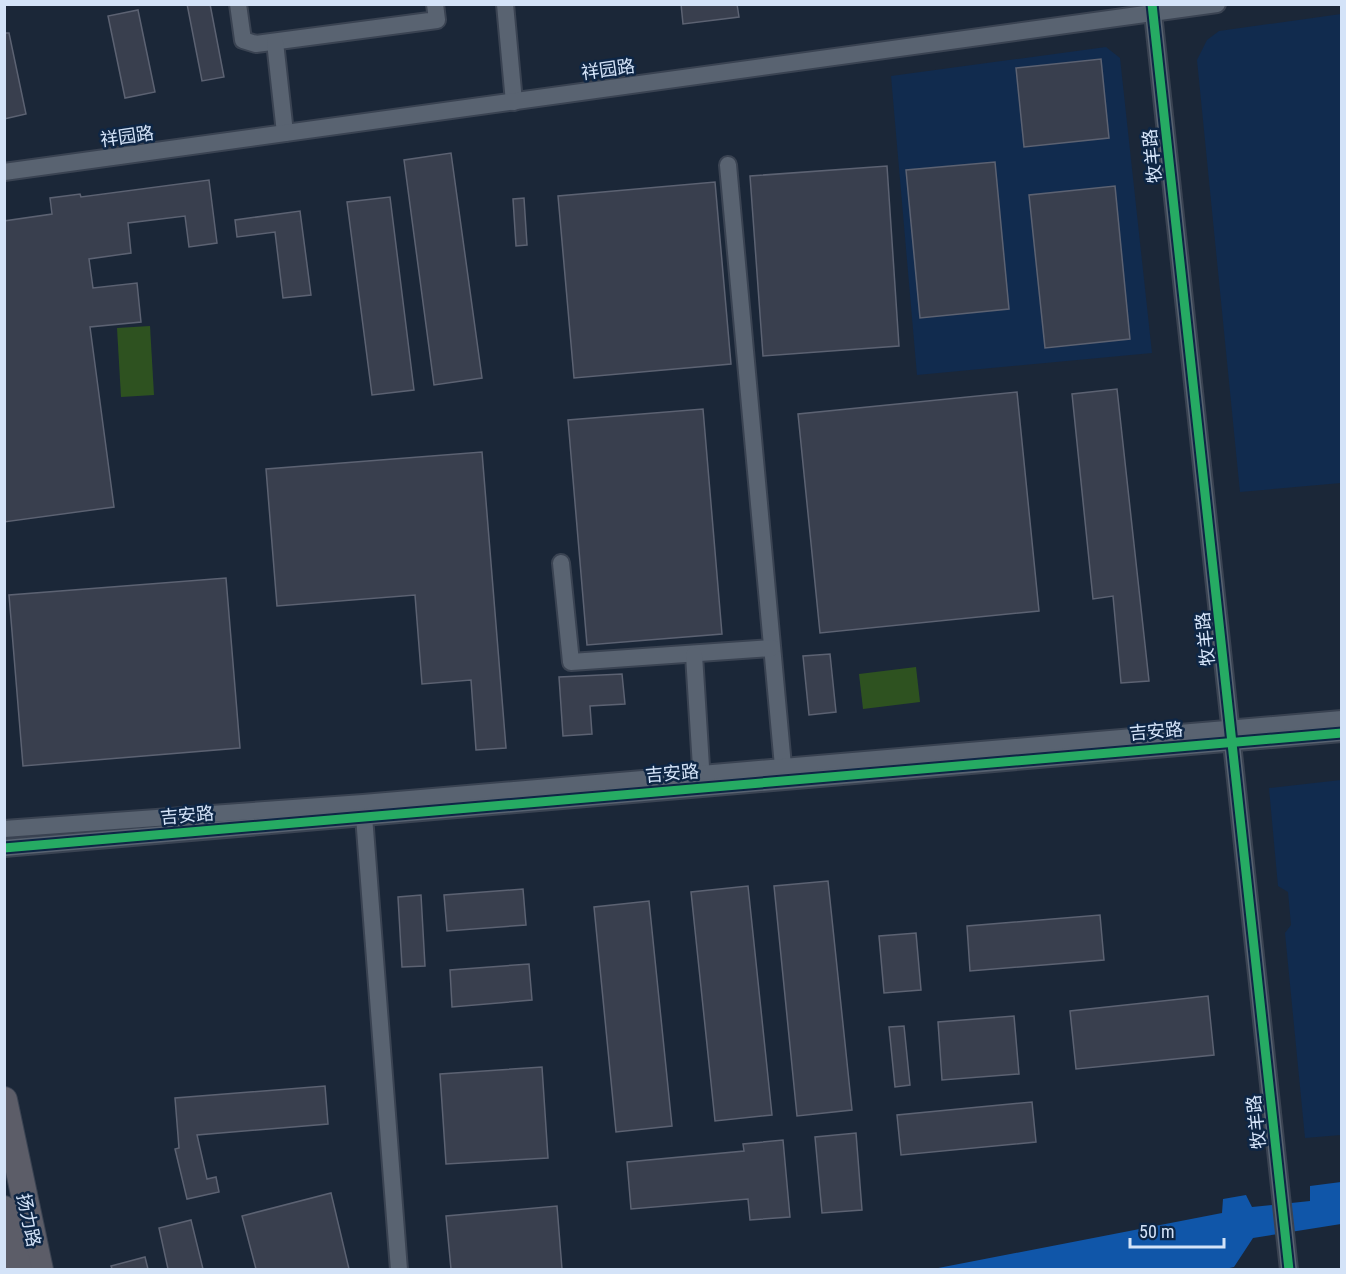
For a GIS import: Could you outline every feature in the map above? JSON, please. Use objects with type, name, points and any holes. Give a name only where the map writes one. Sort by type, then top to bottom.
[{"type":"highway","name":"扬力路","points":[[4,1100],[40,1269]]},
{"type":"highway","name":"扬力路","points":[[4,1209],[19,1269]]},
{"type":"street","points":[[238,4],[243,40],[256,44],[437,20],[435,4]]},
{"type":"street","points":[[505,4],[514,102]]},
{"type":"street","name":"祥园路","points":[[4,172],[514,102],[1153,9],[1217,4]]},
{"type":"street","name":"牧羊路","points":[[1153,9],[1289,1269]]},
{"type":"street","points":[[275,42],[285,134]]},
{"type":"street","points":[[728,165],[784,773]]},
{"type":"street","points":[[561,563],[571,662],[772,648]]},
{"type":"street","points":[[694,655],[702,780]]},
{"type":"street","name":"吉安路","points":[[4,829],[702,780],[1232,734],[1341,719]]},
{"type":"street","name":"吉安路","points":[[1232,734],[1341,733]]},
{"type":"street","name":"吉安路","points":[[4,848],[364,816],[702,780]]},
{"type":"street","points":[[364,816],[399,1269]]},
{"type":"shaded area","points":[[1341,14],[1341,483],[1240,492],[1197,60],[1207,40],[1219,31]]},
{"type":"shaded area","points":[[1106,47],[1120,58],[1152,353],[917,375],[891,76]]},
{"type":"shaded area","points":[[1341,780],[1341,1135],[1305,1138],[1285,933],[1291,925],[1288,892],[1278,886],[1269,788]]},
{"type":"green space","points":[[150,326],[154,395],[121,397],[117,328]]},
{"type":"green space","points":[[916,667],[920,702],[863,709],[859,674]]},
{"type":"water","points":[[1341,1182],[1341,1224],[1253,1238],[1234,1267],[1225,1269],[928,1270],[1222,1213],[1223,1199],[1246,1195],[1252,1207],[1310,1201],[1310,1186]]},
{"type":"building","points":[[187,4],[210,4],[224,77],[202,81]]},
{"type":"building","points":[[681,4],[737,4],[739,17],[683,24]]},
{"type":"building","points":[[138,10],[155,92],[125,98],[108,16]]},
{"type":"building","points":[[4,33],[9,33],[26,114],[4,119]]},
{"type":"building","points":[[1101,59],[1109,138],[1024,147],[1016,68]]},
{"type":"building","points":[[451,153],[482,378],[434,385],[404,160]]},
{"type":"building","points":[[995,162],[1009,309],[920,318],[906,170]]},
{"type":"building","points":[[887,166],[899,346],[763,356],[750,176]]},
{"type":"building","points":[[209,180],[217,243],[189,247],[185,216],[128,223],[131,253],[89,259],[93,288],[137,283],[141,322],[90,327],[114,507],[4,522],[4,221],[52,214],[50,198],[80,194],[81,197]]},
{"type":"building","points":[[715,182],[731,364],[574,378],[558,196]]},
{"type":"building","points":[[1115,186],[1130,339],[1045,348],[1029,195]]},
{"type":"building","points":[[390,197],[414,390],[372,395],[347,202]]},
{"type":"building","points":[[524,198],[527,245],[516,246],[513,199]]},
{"type":"building","points":[[300,211],[311,295],[283,298],[275,232],[237,237],[235,220]]},
{"type":"building","points":[[1117,389],[1149,681],[1121,683],[1113,596],[1093,599],[1072,394]]},
{"type":"building","points":[[1017,392],[1039,611],[820,633],[798,414]]},
{"type":"building","points":[[703,409],[722,634],[587,645],[568,420]]},
{"type":"building","points":[[482,452],[506,748],[476,750],[471,680],[422,684],[415,595],[277,606],[266,469]]},
{"type":"building","points":[[226,578],[240,748],[23,766],[9,595]]},
{"type":"building","points":[[830,654],[836,712],[809,715],[803,656]]},
{"type":"building","points":[[622,674],[625,704],[590,706],[592,734],[563,736],[559,677]]},
{"type":"building","points":[[828,881],[852,1110],[797,1116],[774,886]]},
{"type":"building","points":[[748,886],[772,1115],[715,1121],[691,892]]},
{"type":"building","points":[[523,889],[526,925],[447,931],[444,895]]},
{"type":"building","points":[[421,895],[425,966],[402,967],[398,897]]},
{"type":"building","points":[[649,901],[672,1126],[616,1132],[594,907]]},
{"type":"building","points":[[1100,915],[1104,960],[970,971],[967,926]]},
{"type":"building","points":[[916,933],[921,990],[884,993],[879,936]]},
{"type":"building","points":[[529,964],[532,1000],[452,1007],[450,970]]},
{"type":"building","points":[[1208,996],[1214,1055],[1076,1069],[1070,1011]]},
{"type":"building","points":[[1014,1016],[1019,1074],[942,1080],[938,1022]]},
{"type":"building","points":[[904,1026],[910,1085],[895,1087],[889,1027]]},
{"type":"building","points":[[542,1067],[548,1158],[446,1164],[440,1074]]},
{"type":"building","points":[[325,1086],[328,1124],[197,1135],[207,1179],[216,1177],[219,1192],[187,1199],[175,1149],[179,1148],[175,1098]]},
{"type":"building","points":[[1032,1102],[1036,1142],[901,1155],[897,1115]]},
{"type":"building","points":[[856,1133],[862,1210],[822,1213],[815,1137]]},
{"type":"building","points":[[783,1140],[790,1217],[750,1220],[748,1199],[631,1209],[627,1162],[744,1151],[743,1144]]},
{"type":"building","points":[[331,1193],[349,1269],[256,1269],[242,1216]]},
{"type":"building","points":[[557,1206],[562,1269],[451,1269],[446,1216]]},
{"type":"building","points":[[191,1220],[203,1269],[168,1269],[159,1228]]},
{"type":"building","points":[[145,1257],[148,1269],[112,1269],[111,1266]]},
{"type":"cycle path","points":[[1152,4],[1289,1270]]},
{"type":"cycle path","points":[[4,848],[1342,733]]}]
